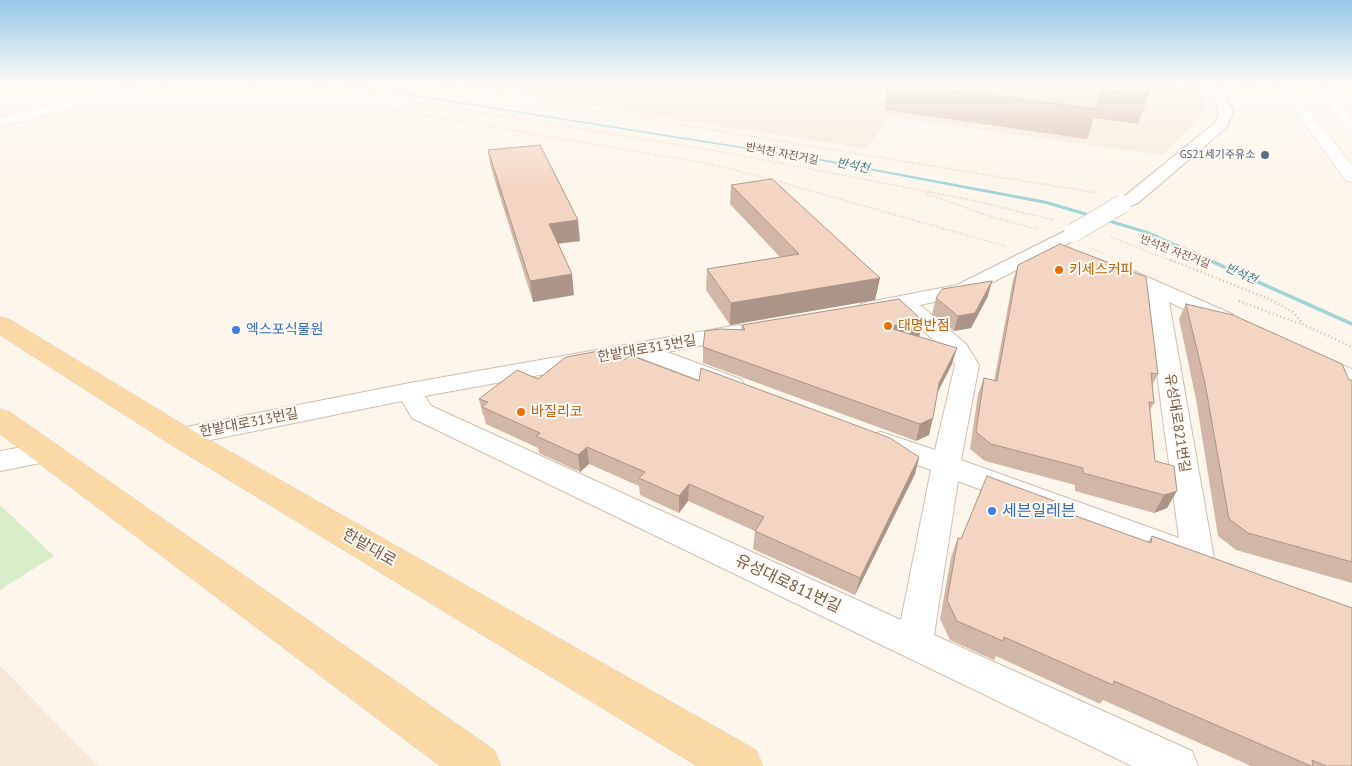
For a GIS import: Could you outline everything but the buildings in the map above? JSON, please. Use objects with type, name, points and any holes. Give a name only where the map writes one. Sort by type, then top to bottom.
[{"type":"main road","points":[[0,122],[13,119]]},
{"type":"main road","points":[[1307,119],[1352,177]]},
{"type":"main road","name":"한밭대로","points":[[0,324],[181,437],[740,766]]},
{"type":"main road","points":[[0,419],[478,766]]},
{"type":"street","points":[[845,313],[963,290],[1127,201],[1222,124],[1224,119]]},
{"type":"street","points":[[1057,238],[1156,288],[1244,328]]},
{"type":"street","name":"유성대로821번길","points":[[1156,288],[1198,558]]},
{"type":"street","points":[[904,303],[958,349],[966,365],[946,465],[915,643]]},
{"type":"street","name":"한밭대로313번길","points":[[181,437],[410,391],[757,329]]},
{"type":"street","points":[[640,350],[752,392]]},
{"type":"street","points":[[1296,353],[1352,379]]},
{"type":"street","name":"유성대로811번길","points":[[410,391],[420,412],[1177,766]]},
{"type":"street","points":[[854,430],[1225,568]]},
{"type":"street","points":[[0,461],[45,453]]},
{"type":"path","points":[[446,119],[705,163],[1057,238]]},
{"type":"path","name":"반석천 자전거길","points":[[525,119],[628,135],[914,189],[1057,238]]},
{"type":"path","points":[[638,119],[1127,201]]},
{"type":"path","points":[[914,189],[1057,238],[1097,258]]},
{"type":"path","name":"반석천 자전거길","points":[[1109,237],[1270,299],[1293,312],[1304,325],[1352,347]]},
{"type":"shaded area","points":[[675,119],[889,119],[866,149]]},
{"type":"shaded area","points":[[903,119],[1198,119],[1164,155]]},
{"type":"shaded area","points":[[0,666],[98,766],[0,766]]},
{"type":"green space","points":[[0,505],[54,556],[0,590]]},
{"type":"waterway","name":"반석천","points":[[559,119],[827,161],[1047,203],[1146,232],[1352,324]]},
{"type":"place","name":"GS21세기주유소","points":[[1265,155]]},
{"type":"place","name":"키세스커피","points":[[1059,270]]},
{"type":"place","name":"대명반점","points":[[888,326]]},
{"type":"place","name":"엑스포식물원","points":[[236,330]]},
{"type":"place","name":"바질리코","points":[[521,412]]},
{"type":"place","name":"세븐일레븐","points":[[992,511]]}]
